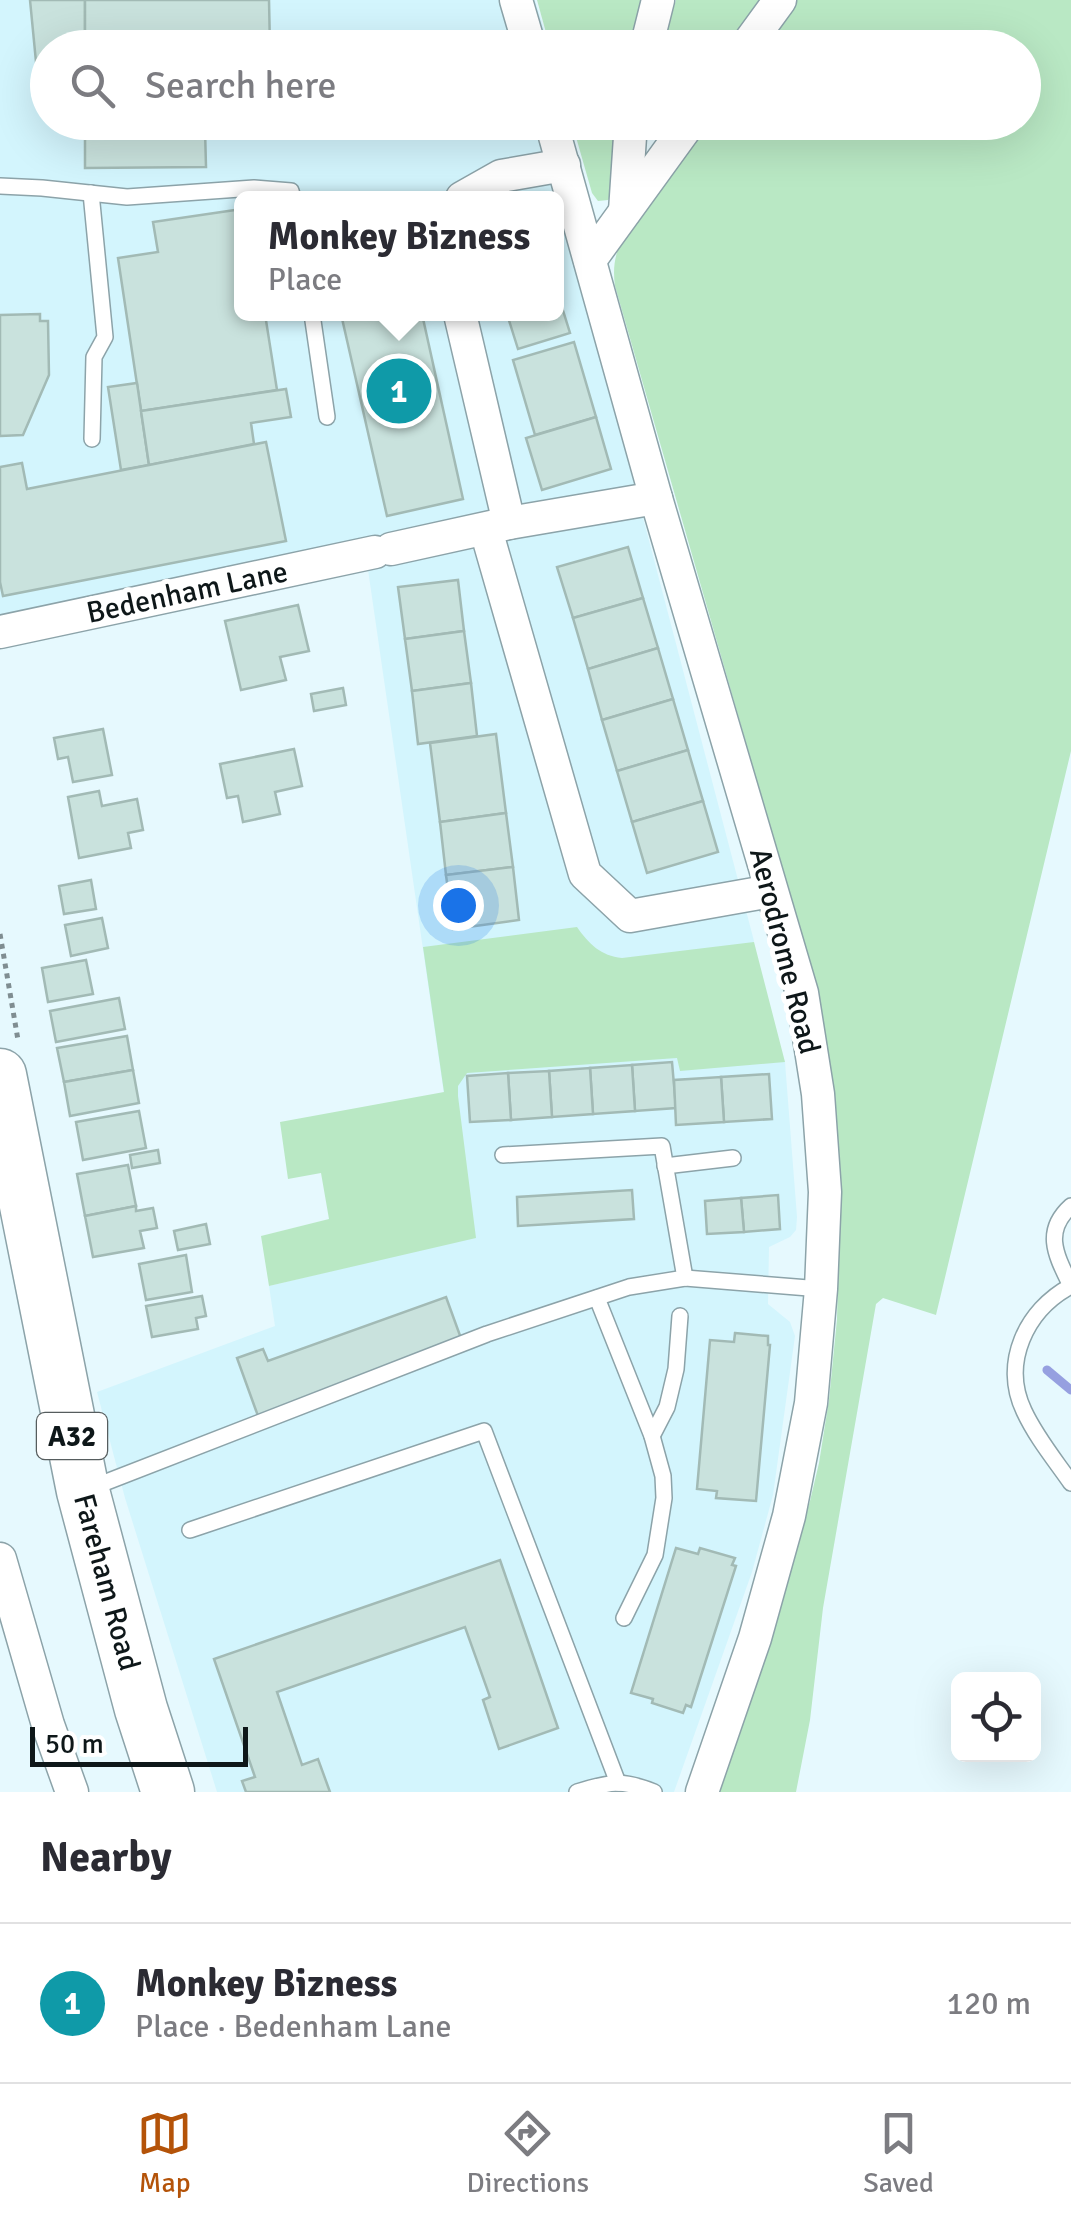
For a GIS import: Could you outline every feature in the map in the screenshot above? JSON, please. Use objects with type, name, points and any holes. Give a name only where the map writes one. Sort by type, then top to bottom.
[{"type":"main road","name":"Fareham Road","points":[[0,1075],[83,1491],[141,1709],[168,1792]]},
{"type":"street","points":[[516,0],[525,30]]},
{"type":"street","points":[[650,30],[658,0]]},
{"type":"street","points":[[758,30],[780,0]]},
{"type":"street","name":"Aerodrome Road","points":[[557,140],[656,498],[802,993],[818,1094],[824,1192],[811,1404],[789,1516],[756,1638],[702,1792]]},
{"type":"street","points":[[625,211],[630,140]]},
{"type":"street","points":[[590,260],[677,140]]},
{"type":"street","points":[[474,191],[501,176],[564,165]]},
{"type":"street","points":[[461,321],[497,527],[585,874],[630,916],[772,890]]},
{"type":"street","name":"Bedenham Lane","points":[[0,632],[497,527],[656,498]]},
{"type":"street","points":[[0,1559],[72,1792]]},
{"type":"lane","points":[[0,186],[127,197],[254,188],[291,191]]},
{"type":"lane","points":[[91,193],[104,337],[94,357],[92,439]]},
{"type":"lane","points":[[313,321],[327,417]]},
{"type":"lane","points":[[503,1155],[662,1146],[685,1278]]},
{"type":"lane","points":[[665,1166],[733,1158]]},
{"type":"lane","points":[[1071,1206],[1060,1218],[1054,1238],[1056,1255],[1071,1286],[1047,1302],[1027,1327],[1019,1345],[1016,1374],[1024,1413],[1071,1483]]},
{"type":"lane","points":[[83,1491],[486,1334],[630,1287],[685,1278],[821,1289]]},
{"type":"lane","points":[[597,1298],[652,1436],[664,1498],[655,1555],[624,1618]]},
{"type":"lane","points":[[652,1436],[667,1407],[676,1370],[680,1316]]},
{"type":"lane","points":[[190,1530],[484,1430],[618,1783]]},
{"type":"lane","points":[[577,1792],[626,1782],[654,1792]]},
{"type":"shaded area","points":[[0,0],[535,0],[544,30],[30,30],[30,140],[542,140],[557,191],[234,191],[234,321],[564,321],[564,217],[754,941],[741,968],[785,1062],[797,1217],[796,1230],[790,1237],[769,1247],[768,1304],[790,1322],[795,1336],[773,1495],[752,1572],[674,1792],[217,1792],[125,1498],[97,1392],[275,1326],[269,1286],[465,1239],[364,542],[0,619]]},
{"type":"green space","points":[[537,0],[645,0],[638,30],[545,30]]},
{"type":"green space","points":[[676,0],[763,0],[742,30],[667,30]]},
{"type":"green space","points":[[791,0],[1071,0],[1071,751],[936,1315],[883,1298],[876,1304],[823,1608],[810,1720],[796,1792],[716,1792],[770,1633],[819,1463],[837,1319],[840,1199],[793,907],[615,286],[615,261],[619,246],[690,140],[1041,140],[1041,30],[769,30]]},
{"type":"green space","points":[[577,140],[615,140],[613,192],[608,200],[598,201],[592,193]]},
{"type":"green space","points":[[577,927],[596,948],[622,958],[754,942],[785,1062],[680,1071],[677,1058],[467,1073],[458,1086],[458,1096],[476,1238],[269,1286],[261,1236],[329,1219],[321,1173],[288,1179],[280,1122],[444,1092],[423,947]]},
{"type":"building","points":[[30,0],[85,0],[85,30],[33,30]]},
{"type":"building","points":[[85,0],[269,0],[270,30],[85,30]]},
{"type":"building","points":[[85,140],[205,140],[206,167],[85,168]]},
{"type":"building","points":[[234,210],[234,321],[266,321],[277,390],[141,411],[118,258],[158,252],[153,222]]},
{"type":"building","points":[[40,314],[40,321],[48,321],[49,375],[23,435],[0,436],[0,315]]},
{"type":"building","points":[[564,314],[570,333],[518,349],[509,321],[564,321]]},
{"type":"building","points":[[343,321],[424,321],[463,499],[387,516]]},
{"type":"building","points":[[574,342],[596,417],[535,435],[513,360]]},
{"type":"building","points":[[137,383],[149,465],[121,470],[108,387]]},
{"type":"building","points":[[286,389],[291,417],[251,423],[254,444],[149,465],[141,411]]},
{"type":"building","points":[[596,417],[611,469],[542,490],[526,438]]},
{"type":"building","points":[[266,442],[286,541],[3,596],[0,467],[22,463],[27,489]]},
{"type":"building","points":[[628,547],[643,598],[573,618],[557,567]]},
{"type":"building","points":[[458,580],[464,631],[405,639],[398,587]]},
{"type":"building","points":[[643,598],[658,648],[588,669],[573,618]]},
{"type":"building","points":[[298,605],[309,651],[280,657],[286,680],[241,690],[225,621]]},
{"type":"building","points":[[464,631],[471,683],[412,691],[405,639]]},
{"type":"building","points":[[658,648],[673,699],[602,720],[588,669]]},
{"type":"building","points":[[471,683],[477,736],[418,744],[412,691]]},
{"type":"building","points":[[343,688],[346,705],[314,711],[311,694]]},
{"type":"building","points":[[673,699],[688,750],[617,771],[602,720]]},
{"type":"building","points":[[103,729],[112,775],[73,782],[68,757],[58,759],[54,738]]},
{"type":"building","points":[[496,734],[506,813],[440,822],[430,743]]},
{"type":"building","points":[[294,749],[302,786],[275,792],[280,814],[243,822],[238,796],[227,798],[220,764]]},
{"type":"building","points":[[688,750],[703,801],[632,822],[617,771]]},
{"type":"building","points":[[99,791],[102,806],[137,799],[143,830],[128,833],[131,848],[79,858],[68,797]]},
{"type":"building","points":[[703,801],[718,852],[647,873],[632,822]]},
{"type":"building","points":[[506,813],[513,867],[446,875],[440,822]]},
{"type":"building","points":[[513,867],[519,920],[453,929],[446,875]]},
{"type":"building","points":[[91,880],[96,909],[64,914],[59,886]]},
{"type":"building","points":[[102,918],[108,948],[71,956],[65,925]]},
{"type":"building","points":[[86,960],[93,994],[48,1002],[42,968]]},
{"type":"building","points":[[119,998],[125,1029],[56,1042],[50,1011]]},
{"type":"building","points":[[127,1036],[133,1070],[64,1082],[57,1048]]},
{"type":"building","points":[[672,1062],[676,1108],[635,1111],[632,1065]]},
{"type":"building","points":[[632,1065],[635,1111],[593,1114],[590,1068]]},
{"type":"building","points":[[590,1068],[593,1114],[552,1117],[549,1071]]},
{"type":"building","points":[[133,1070],[139,1103],[70,1116],[64,1082]]},
{"type":"building","points":[[549,1071],[552,1117],[511,1120],[508,1073]]},
{"type":"building","points":[[508,1073],[511,1120],[470,1122],[467,1076]]},
{"type":"building","points":[[769,1074],[772,1119],[724,1122],[721,1077]]},
{"type":"building","points":[[721,1077],[724,1122],[676,1125],[674,1080]]},
{"type":"building","points":[[139,1111],[146,1148],[83,1160],[76,1122]]},
{"type":"building","points":[[158,1150],[160,1163],[132,1168],[130,1155]]},
{"type":"building","points":[[128,1165],[136,1206],[85,1216],[77,1174]]},
{"type":"building","points":[[632,1190],[634,1219],[518,1226],[517,1197]]},
{"type":"building","points":[[778,1195],[780,1229],[744,1232],[741,1198]]},
{"type":"building","points":[[741,1198],[744,1232],[707,1234],[705,1201]]},
{"type":"building","points":[[136,1206],[136,1211],[153,1208],[157,1228],[140,1231],[144,1248],[93,1257],[85,1216]]},
{"type":"building","points":[[206,1224],[210,1244],[178,1250],[174,1231]]},
{"type":"building","points":[[186,1255],[192,1292],[146,1300],[139,1264]]},
{"type":"building","points":[[202,1296],[206,1316],[196,1318],[198,1329],[152,1337],[146,1306]]},
{"type":"building","points":[[446,1297],[462,1341],[258,1416],[237,1358],[263,1349],[268,1361]]},
{"type":"building","points":[[735,1333],[768,1336],[770,1345],[756,1501],[716,1498],[717,1491],[697,1489],[710,1340],[734,1342]]},
{"type":"building","points":[[676,1548],[698,1554],[700,1548],[735,1558],[732,1565],[736,1566],[691,1707],[686,1705],[683,1713],[631,1693]]},
{"type":"building","points":[[500,1560],[558,1728],[499,1749],[483,1700],[490,1697],[465,1627],[277,1692],[302,1765],[318,1759],[330,1792],[246,1792],[242,1781],[255,1777],[214,1659]]},
{"type":"waterway","points":[[1047,1370],[1071,1390]]},
{"type":"place","name":"Monkey Bizness","points":[[399,391]]}]
